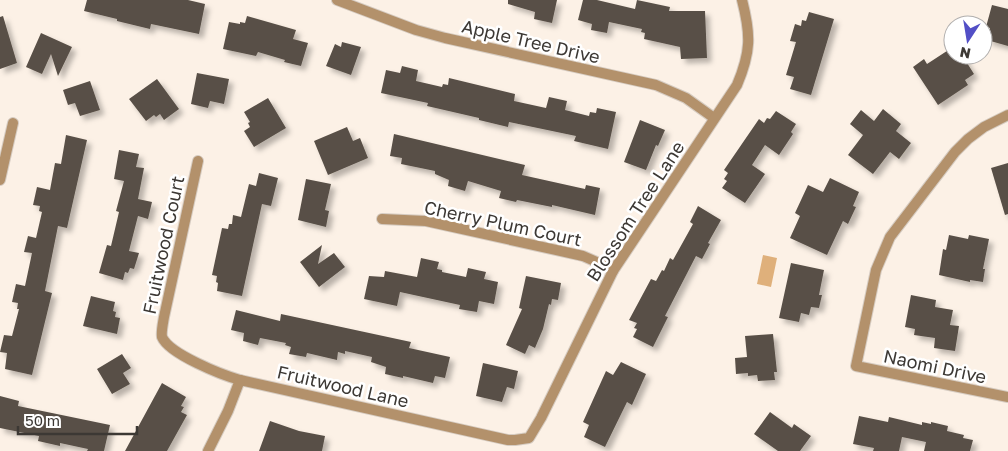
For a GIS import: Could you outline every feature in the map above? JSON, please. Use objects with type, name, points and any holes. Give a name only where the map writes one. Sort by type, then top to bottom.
[{"type":"street","name":"Apple Tree Drive","points":[[337,0],[416,30],[445,38],[656,85],[686,98],[714,118]]},
{"type":"street","name":"Blossom Tree Lane","points":[[529,438],[541,418],[613,271],[737,85],[749,49],[749,30],[742,0]]},
{"type":"street","name":"Naomi Drive","points":[[1008,115],[984,127],[968,138],[955,152],[890,237],[876,270],[856,366],[1008,397]]},
{"type":"street","points":[[0,180],[13,123]]},
{"type":"street","name":"Fruitwood Court","points":[[162,335],[164,317],[198,161]]},
{"type":"street","name":"Cherry Plum Court","points":[[382,218],[426,222],[574,254],[599,263],[613,271]]},
{"type":"street","name":"Fruitwood Lane","points":[[162,335],[167,344],[175,350],[216,372],[240,380],[508,440],[529,438]]},
{"type":"street","points":[[208,451],[228,411],[240,380]]},
{"type":"shaded area","points":[[763,255],[777,258],[771,287],[757,284]]},
{"type":"building","points":[[87,0],[188,0],[205,4],[199,34],[151,24],[150,29],[84,11]]},
{"type":"building","points":[[508,0],[557,0],[552,23],[534,19],[535,12],[508,4]]},
{"type":"building","points":[[583,0],[597,0],[635,9],[637,0],[670,7],[669,11],[705,11],[707,58],[681,59],[680,47],[644,39],[645,33],[641,32],[642,29],[609,22],[607,33],[591,30],[592,24],[578,20]]},
{"type":"building","points":[[992,5],[1008,9],[1008,46],[993,42],[993,15],[989,15]]},
{"type":"building","points":[[809,12],[834,19],[811,95],[790,89],[794,77],[786,75],[796,42],[790,41],[795,24],[801,26],[802,20],[806,21]]},
{"type":"building","points":[[3,16],[17,63],[0,69],[0,17]]},
{"type":"building","points":[[247,16],[296,30],[293,39],[308,43],[301,66],[258,52],[256,56],[223,49],[229,22],[245,23]]},
{"type":"building","points":[[41,33],[72,47],[58,76],[51,54],[42,74],[26,67]]},
{"type":"building","points":[[342,42],[361,47],[351,75],[326,66],[335,44],[341,47]]},
{"type":"building","points":[[943,54],[943,65],[968,65],[974,74],[965,80],[968,85],[938,105],[913,67],[924,59],[927,64]]},
{"type":"building","points":[[402,66],[418,70],[416,81],[442,87],[443,84],[448,85],[449,78],[515,94],[514,101],[546,108],[549,97],[567,101],[565,110],[589,116],[590,112],[596,113],[597,108],[616,112],[608,149],[574,141],[576,136],[509,122],[508,127],[427,106],[428,103],[381,93],[386,70],[400,73]]},
{"type":"building","points":[[197,73],[229,79],[224,104],[210,101],[208,108],[191,104]]},
{"type":"building","points":[[157,79],[179,109],[164,120],[160,114],[156,117],[154,115],[146,121],[129,99]]},
{"type":"building","points":[[90,81],[100,110],[80,116],[75,103],[68,105],[63,90]]},
{"type":"building","points":[[268,98],[286,128],[254,147],[244,131],[250,127],[248,123],[250,122],[244,112]]},
{"type":"building","points":[[883,109],[901,124],[896,131],[911,143],[899,159],[890,152],[873,174],[848,155],[863,135],[850,124],[861,110],[874,121]]},
{"type":"building","points":[[776,111],[796,124],[791,132],[793,134],[779,155],[765,145],[752,165],[765,174],[745,203],[722,188],[727,181],[724,179],[728,173],[724,170],[759,119],[764,123]]},
{"type":"building","points":[[640,120],[665,130],[658,146],[656,145],[646,170],[624,162]]},
{"type":"building","points":[[347,127],[353,141],[360,138],[368,158],[328,175],[314,141]]},
{"type":"building","points":[[394,134],[525,165],[522,175],[585,189],[586,185],[600,188],[595,215],[552,205],[552,207],[499,198],[501,191],[468,181],[465,191],[448,186],[449,180],[435,174],[435,171],[401,164],[402,158],[390,156]]},
{"type":"building","points":[[66,135],[87,140],[67,228],[58,226],[45,291],[52,293],[32,375],[5,369],[7,353],[0,352],[4,335],[12,336],[19,309],[17,309],[18,303],[12,302],[16,284],[25,286],[32,253],[24,252],[28,236],[36,238],[42,212],[39,211],[40,206],[33,205],[37,187],[50,190],[55,163],[61,164]]},
{"type":"building","points":[[119,150],[139,154],[136,167],[144,168],[138,199],[152,202],[148,219],[138,216],[129,251],[139,253],[134,269],[130,268],[128,273],[125,272],[123,280],[99,273],[107,245],[111,246],[119,212],[116,211],[124,181],[114,179]]},
{"type":"building","points":[[1008,163],[1008,214],[1005,215],[991,168]]},
{"type":"building","points":[[259,173],[278,178],[271,206],[262,204],[242,296],[217,291],[217,276],[212,275],[222,228],[228,229],[229,224],[232,224],[233,215],[241,217],[249,184],[256,186]]},
{"type":"building","points":[[830,178],[859,192],[853,206],[856,207],[848,224],[843,221],[827,255],[790,238],[800,216],[795,213],[808,185],[823,192]]},
{"type":"building","points":[[306,179],[331,184],[325,210],[329,211],[326,227],[298,220]]},
{"type":"building","points":[[698,206],[721,220],[708,243],[710,244],[702,259],[696,256],[665,316],[668,317],[653,347],[633,337],[637,329],[634,328],[637,323],[629,320],[651,279],[656,281],[662,270],[664,271],[670,258],[673,260],[693,224],[690,222]]},
{"type":"building","points":[[949,235],[968,239],[969,235],[989,239],[983,269],[985,269],[983,282],[970,280],[970,282],[939,275],[943,249],[946,250]]},
{"type":"building","points":[[322,245],[318,264],[334,253],[345,267],[319,287],[300,262]]},
{"type":"building","points":[[421,258],[439,262],[437,269],[442,270],[442,272],[466,277],[468,268],[486,272],[484,279],[498,282],[494,304],[479,301],[477,312],[459,309],[460,305],[400,292],[397,306],[364,299],[369,276],[384,277],[385,271],[417,277]]},
{"type":"building","points":[[791,263],[824,270],[819,295],[822,295],[819,308],[811,307],[809,315],[801,313],[799,322],[779,318]]},
{"type":"building","points":[[526,276],[561,283],[558,300],[552,299],[551,305],[549,304],[543,329],[535,348],[529,345],[525,354],[506,345],[522,309],[519,308]]},
{"type":"building","points":[[911,295],[936,300],[935,307],[953,310],[950,325],[959,326],[955,351],[934,348],[935,338],[914,335],[915,329],[905,327]]},
{"type":"building","points":[[91,296],[115,302],[113,311],[116,312],[115,317],[120,318],[117,334],[83,326]]},
{"type":"building","points":[[236,310],[280,321],[281,314],[411,342],[409,348],[450,357],[445,378],[435,376],[433,383],[385,374],[386,367],[371,362],[372,357],[345,351],[345,354],[338,352],[337,360],[307,353],[306,357],[289,354],[291,347],[285,345],[286,343],[260,338],[258,345],[243,341],[244,333],[231,330]]},
{"type":"building","points":[[773,334],[777,372],[774,372],[775,380],[758,381],[757,375],[748,376],[748,373],[736,374],[735,358],[747,357],[745,336]]},
{"type":"building","points":[[122,354],[131,368],[123,373],[130,384],[112,394],[97,369]]},
{"type":"building","points":[[621,362],[646,374],[632,405],[627,402],[605,447],[584,437],[589,425],[583,422],[606,371],[613,375]]},
{"type":"building","points":[[483,363],[518,371],[514,389],[507,387],[502,402],[476,396]]},
{"type":"building","points":[[162,383],[186,397],[181,406],[184,407],[181,412],[187,415],[167,451],[125,451]]},
{"type":"building","points":[[0,396],[19,401],[18,406],[110,425],[104,451],[87,451],[88,449],[60,443],[60,446],[38,441],[39,436],[0,428]]},
{"type":"building","points":[[770,412],[792,428],[794,424],[811,436],[800,451],[778,451],[754,434]]},
{"type":"building","points":[[859,416],[888,422],[889,417],[922,425],[922,422],[931,424],[931,422],[948,426],[947,431],[964,435],[963,438],[973,440],[970,451],[924,451],[926,442],[902,437],[899,451],[873,451],[874,448],[853,444]]},
{"type":"building","points":[[270,421],[299,431],[325,436],[322,451],[259,451]]}]
